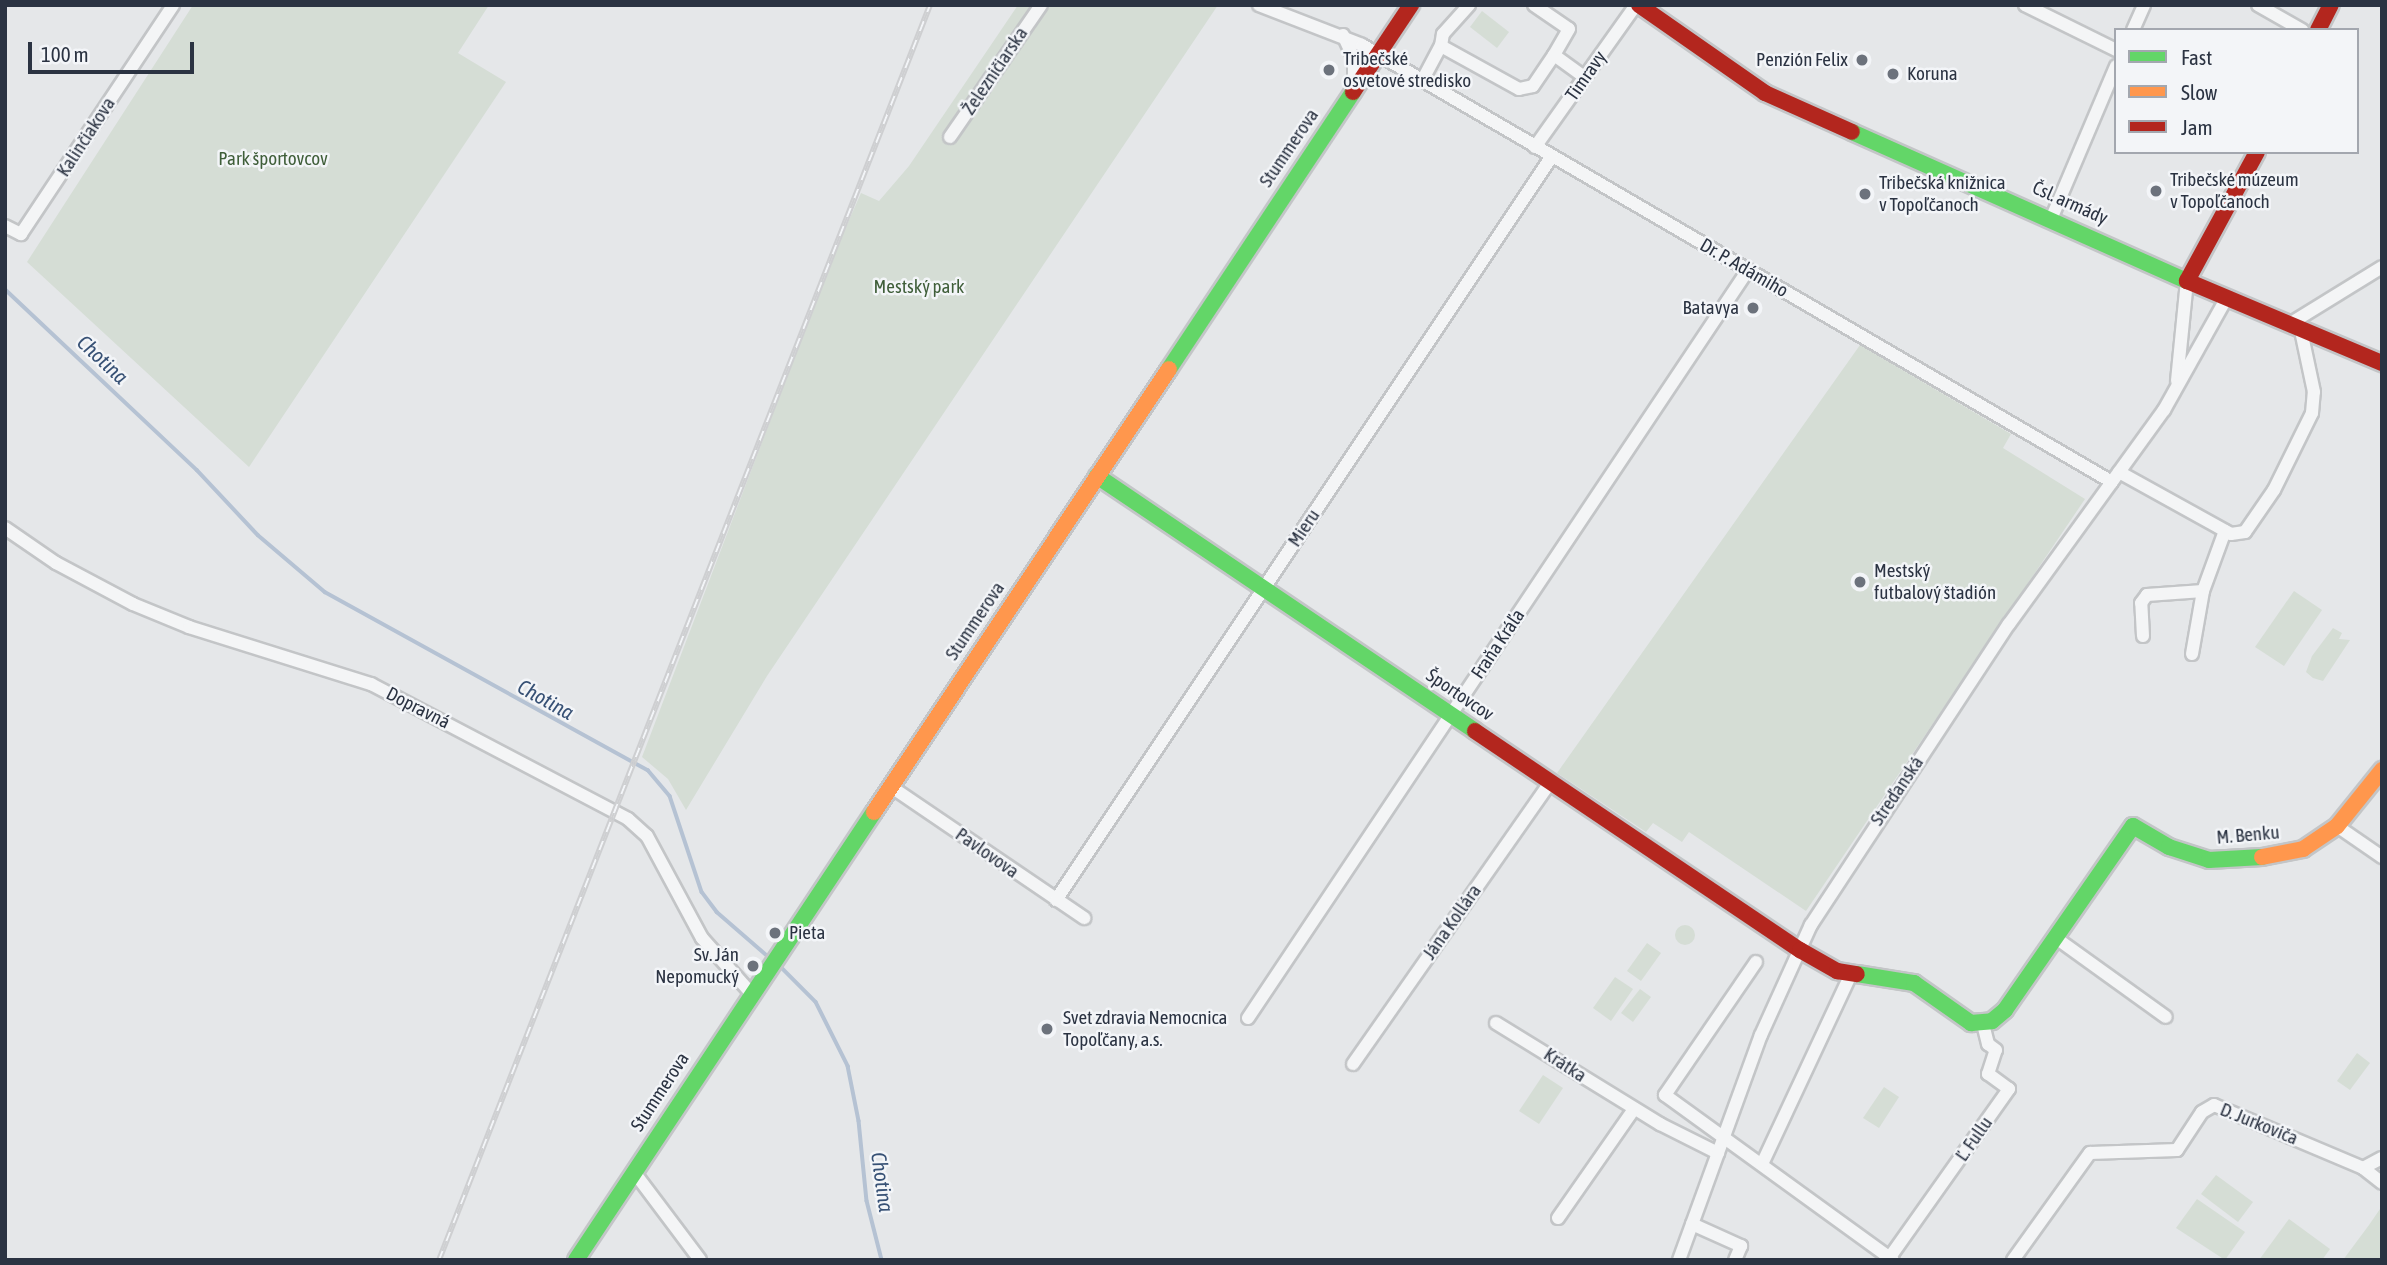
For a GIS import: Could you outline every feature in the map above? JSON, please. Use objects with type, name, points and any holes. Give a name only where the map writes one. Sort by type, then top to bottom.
[{"type":"street","name":"Kalinčiakova","points":[[5,226],[21,234],[173,5]]},
{"type":"street","name":"Železničiarska","points":[[950,137],[1041,5]]},
{"type":"street","name":"Dr. P. Adámiho","points":[[1259,5],[1343,35],[2016,425],[2115,477]]},
{"type":"street","name":"Stummerova","points":[[576,1260],[750,992],[1411,5]]},
{"type":"street","points":[[1422,81],[1441,46],[1443,34],[1469,5]]},
{"type":"street","points":[[1441,46],[1519,89],[1533,86],[1569,29],[1534,5]]},
{"type":"street","points":[[2025,5],[2114,49]]},
{"type":"street","points":[[2134,28],[2144,5]]},
{"type":"street","points":[[2258,5],[2298,28]]},
{"type":"street","points":[[2319,28],[2331,5]]},
{"type":"street","name":"Timravy","points":[[1535,147],[1584,77],[1644,7]]},
{"type":"street","name":"Čsl. armády","points":[[1644,7],[1765,93],[2052,217],[2226,299],[2382,363]]},
{"type":"street","points":[[1343,35],[1354,59],[1354,88]]},
{"type":"street","points":[[1554,55],[1584,77]]},
{"type":"street","points":[[2052,217],[2114,71]]},
{"type":"street","points":[[2188,281],[2256,154]]},
{"type":"street","name":"Mieru","points":[[1056,900],[1552,156]]},
{"type":"street","points":[[2115,477],[2225,531],[2245,533],[2274,490],[2312,413],[2314,392],[2301,331],[2317,306],[2382,267]]},
{"type":"street","name":"Fraňa Kráľa","points":[[1248,1018],[1748,270]]},
{"type":"street","name":"Streďanská","points":[[2176,385],[2188,281]]},
{"type":"street","name":"Streďanská","points":[[1679,1260],[1761,1035],[1800,950],[1875,823],[2164,410],[2226,299]]},
{"type":"street","points":[[2301,331],[2317,306]]},
{"type":"street","name":"Športovcov","points":[[1097,475],[1800,950],[1851,974],[1914,983],[1971,1023],[1983,1024]]},
{"type":"street","name":"Dopravná","points":[[5,528],[56,563],[133,604],[190,627],[371,684],[628,820],[647,836],[702,938],[750,992]]},
{"type":"street","points":[[2192,654],[2203,591],[2225,531]]},
{"type":"street","points":[[2143,636],[2141,603],[2147,595],[2203,591]]},
{"type":"street","name":"M. Benku","points":[[2056,938],[2133,826],[2169,847],[2217,861],[2271,857],[2303,849],[2337,826],[2382,771]]},
{"type":"street","name":"Jána Kollára","points":[[1353,1064],[1551,780]]},
{"type":"street","name":"Pavlovova","points":[[890,786],[1084,918]]},
{"type":"street","points":[[2337,826],[2382,857]]},
{"type":"street","points":[[1983,1024],[2006,1010],[2056,938],[2166,1017]]},
{"type":"street","points":[[1724,1137],[1665,1095],[1756,962]]},
{"type":"street","points":[[1762,1164],[1851,974]]},
{"type":"street","name":"Krátka","points":[[1496,1023],[1634,1109],[1718,1153]]},
{"type":"street","name":"Ľ. Fullu","points":[[1724,1137],[1892,1259],[2009,1089],[1988,1074],[1996,1049],[1988,1044],[1983,1024]]},
{"type":"street","name":"D. Jurkoviča","points":[[2013,1260],[2090,1153],[2177,1150],[2202,1112],[2214,1105],[2363,1168],[2382,1183]]},
{"type":"street","points":[[1558,1218],[1634,1109]]},
{"type":"street","points":[[2363,1168],[2382,1158]]},
{"type":"street","points":[[634,1172],[700,1260]]},
{"type":"street","points":[[1692,1224],[1741,1246],[1735,1260]]},
{"type":"green space","name":"Park športovcov","points":[[193,5],[489,5],[458,53],[506,82],[249,467],[27,262]]},
{"type":"green space","name":"Mestský park","points":[[1018,5],[1218,5],[767,676],[686,810],[668,779],[642,757],[833,256],[861,193],[879,201],[909,166]]},
{"type":"green space","points":[[1482,11],[1509,32],[1497,48],[1470,27]]},
{"type":"green space","name":"Mestský futbalový štadión","points":[[1860,345],[2011,434],[2003,448],[2085,499],[1806,911],[1689,832],[1682,842],[1653,823],[1646,832],[1557,773]]},
{"type":"green space","points":[[2294,591],[2322,610],[2284,666],[2255,647]]},
{"type":"green space","points":[[2333,628],[2342,633],[2339,639],[2350,640],[2323,681],[2306,672],[2312,656]]},
{"type":"green space","points":[[1685,925],[1692,928],[1695,935],[1692,942],[1685,945],[1678,942],[1675,935],[1678,928]]},
{"type":"green space","points":[[1647,943],[1661,953],[1641,981],[1627,971]]},
{"type":"green space","points":[[1615,977],[1633,989],[1611,1021],[1593,1008]]},
{"type":"green space","points":[[1640,989],[1651,997],[1633,1022],[1621,1013]]},
{"type":"green space","points":[[2357,1053],[2370,1063],[2350,1090],[2337,1081]]},
{"type":"green space","points":[[1543,1075],[1563,1088],[1539,1124],[1519,1111]]},
{"type":"green space","points":[[1884,1087],[1899,1097],[1879,1128],[1863,1118]]},
{"type":"green space","points":[[2216,1175],[2253,1202],[2238,1222],[2201,1194]]},
{"type":"green space","points":[[2197,1199],[2245,1232],[2225,1260],[2176,1228]]},
{"type":"green space","points":[[2380,1209],[2382,1260],[2343,1260],[2369,1225]]},
{"type":"green space","points":[[2289,1219],[2330,1249],[2322,1260],[2259,1260]]},
{"type":"waterway","name":"Chotina","points":[[5,289],[197,470],[258,535],[325,592],[648,770],[670,796],[702,892],[717,912],[770,958]]},
{"type":"waterway","name":"Chotina","points":[[779,965],[816,1002],[848,1066],[859,1121],[867,1201],[882,1260]]},
{"type":"railway","points":[[439,1260],[930,5]]},
{"type":"traffic: fast","points":[[1169,369],[1353,92]]},
{"type":"traffic: fast","points":[[1852,132],[2187,281]]},
{"type":"traffic: fast","points":[[1097,476],[1475,731]]},
{"type":"traffic: fast","points":[[576,1260],[874,812]]},
{"type":"traffic: fast","points":[[1857,974],[1914,983],[1971,1023],[1992,1021],[2005,1010],[2133,826],[2169,847],[2209,860],[2262,857]]},
{"type":"traffic: slow","points":[[874,812],[1169,369]]},
{"type":"traffic: slow","points":[[2262,857],[2303,849],[2337,826],[2382,770]]},
{"type":"traffic: jam","points":[[1353,92],[1411,5]]},
{"type":"traffic: jam","points":[[1639,5],[1765,93],[1852,132]]},
{"type":"traffic: jam","points":[[2319,28],[2331,5]]},
{"type":"traffic: jam","points":[[2256,154],[2187,281],[2382,363]]},
{"type":"traffic: jam","points":[[1475,731],[1800,950],[1837,971],[1857,974]]},
{"type":"place","name":"Penzión Felix","points":[[1862,60]]},
{"type":"place","name":"Tribečské osvetové stredisko","points":[[1329,70]]},
{"type":"place","name":"Koruna","points":[[1893,74]]},
{"type":"place","name":"Tribečské múzeum v Topoľčanoch","points":[[2156,191]]},
{"type":"place","name":"Tribečská knižnica v Topoľčanoch","points":[[1865,194]]},
{"type":"place","name":"Batavya","points":[[1753,308]]},
{"type":"place","name":"Mestský futbalový štadión","points":[[1860,582]]},
{"type":"place","name":"Pieta","points":[[775,933]]},
{"type":"place","name":"Sv. Ján Nepomucký","points":[[753,966]]},
{"type":"place","name":"Svet zdravia Nemocnica Topoľčany, a.s.","points":[[1047,1029]]}]
